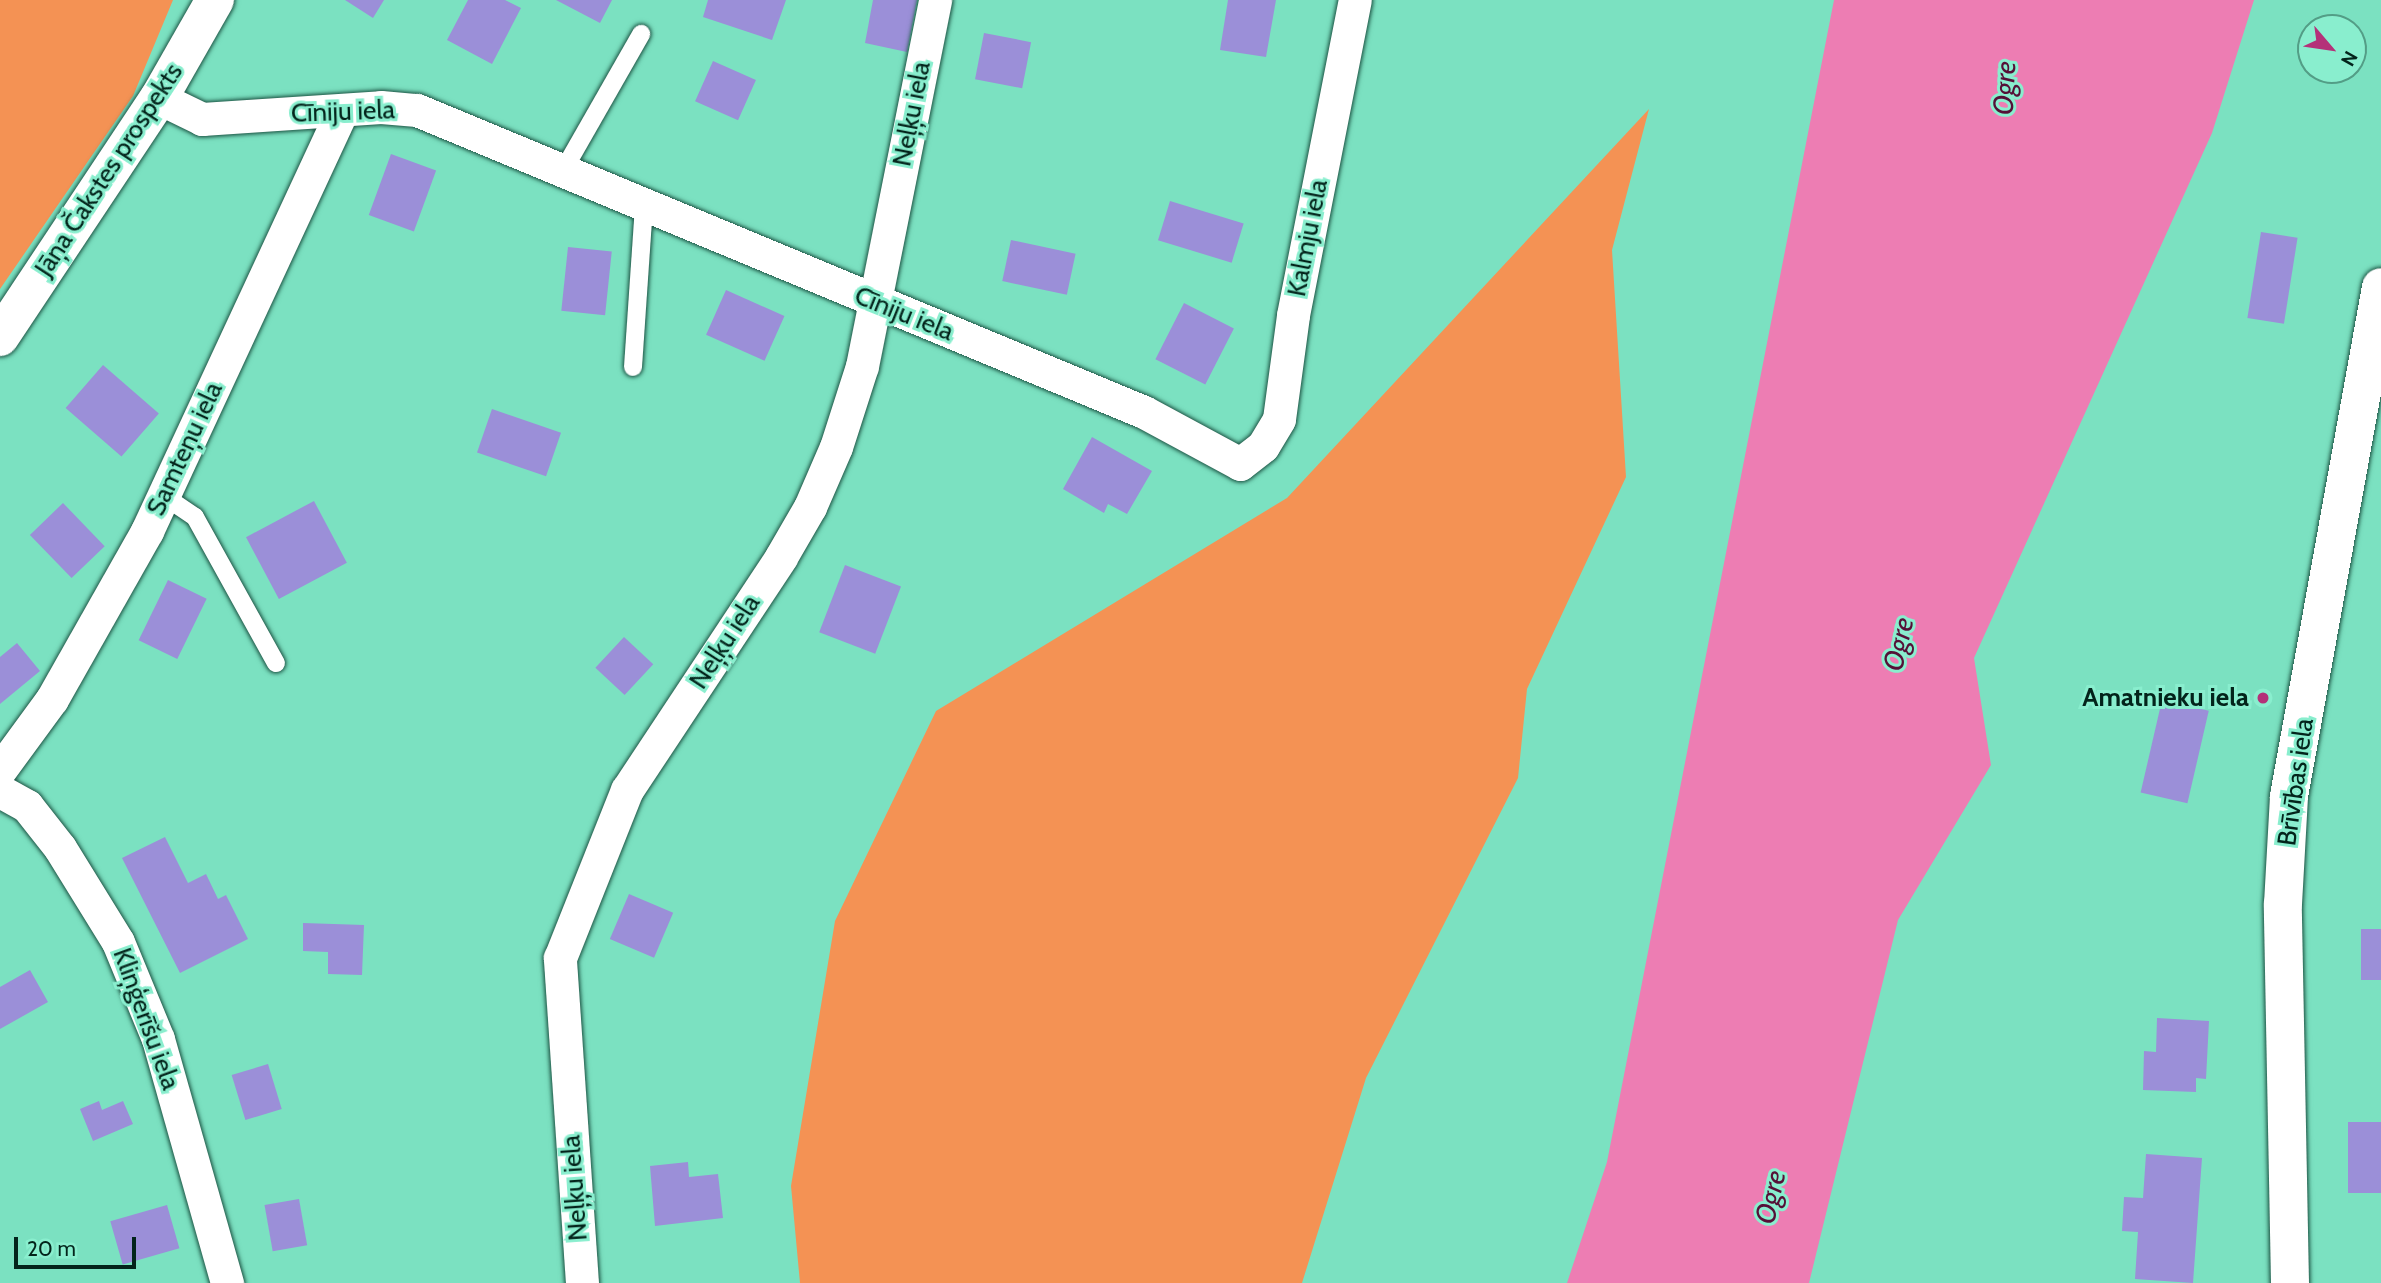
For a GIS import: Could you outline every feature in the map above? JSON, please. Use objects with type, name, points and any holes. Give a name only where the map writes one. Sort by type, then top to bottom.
[{"type":"main road","name":"Jāņa Čakstes prospekts","points":[[0,337],[159,98],[215,0]]},
{"type":"main road","name":"Brīvības iela","points":[[2290,1283],[2283,904],[2290,796],[2381,287]]},
{"type":"street","name":"Neļķu iela","points":[[582,1283],[560,958],[627,790],[810,507],[862,366],[935,0]]},
{"type":"street","name":"Kalmju iela","points":[[1240,464],[1263,446],[1279,419],[1293,315],[1355,0]]},
{"type":"street","name":"Cīniju iela","points":[[159,98],[202,119],[381,107],[417,110],[1144,412],[1240,464]]},
{"type":"street","name":"Samteņu iela","points":[[0,770],[52,699],[164,496],[342,111]]},
{"type":"street","name":"Kliņģerīšu iela","points":[[0,791],[27,806],[60,848],[118,942],[158,1039],[228,1283]]},
{"type":"lane","points":[[563,171],[641,34]]},
{"type":"lane","points":[[633,367],[644,206]]},
{"type":"lane","points":[[164,496],[195,517],[276,663]]},
{"type":"shaded area","points":[[0,0],[173,0],[133,96],[0,289]]},
{"type":"shaded area","points":[[1649,109],[1612,250],[1626,477],[1527,689],[1518,778],[1366,1078],[1302,1283],[800,1283],[791,1186],[835,921],[936,711],[1287,498]]},
{"type":"water","name":"Ogre","points":[[1834,0],[2254,0],[2212,133],[1974,658],[1991,765],[1898,920],[1809,1283],[1567,1283],[1607,1162]]},
{"type":"building","points":[[345,0],[384,0],[373,18]]},
{"type":"building","points":[[468,0],[505,0],[521,8],[492,64],[447,40]]},
{"type":"building","points":[[556,0],[612,0],[600,23]]},
{"type":"building","points":[[708,0],[786,0],[772,40],[703,17]]},
{"type":"building","points":[[873,0],[917,0],[907,52],[865,43]]},
{"type":"building","points":[[1228,0],[1276,0],[1266,57],[1220,50]]},
{"type":"building","points":[[984,33],[1031,42],[1022,88],[975,79]]},
{"type":"building","points":[[713,61],[756,80],[738,120],[695,101]]},
{"type":"building","points":[[391,154],[436,170],[414,231],[369,215]]},
{"type":"building","points":[[1170,201],[1244,224],[1232,263],[1158,240]]},
{"type":"building","points":[[2261,232],[2298,238],[2284,324],[2247,318]]},
{"type":"building","points":[[1011,240],[1076,254],[1067,295],[1002,281]]},
{"type":"building","points":[[568,247],[612,252],[605,315],[561,311]]},
{"type":"building","points":[[726,290],[784,316],[765,361],[706,335]]},
{"type":"building","points":[[1184,303],[1234,328],[1205,385],[1155,359]]},
{"type":"building","points":[[103,365],[159,414],[121,457],[66,408]]},
{"type":"building","points":[[492,409],[561,433],[546,476],[477,452]]},
{"type":"building","points":[[1092,437],[1152,471],[1127,514],[1108,504],[1104,513],[1063,489]]},
{"type":"building","points":[[314,501],[347,563],[279,599],[246,537]]},
{"type":"building","points":[[63,503],[105,546],[72,578],[30,535]]},
{"type":"building","points":[[845,565],[901,587],[875,654],[819,632]]},
{"type":"building","points":[[168,580],[207,599],[177,659],[139,640]]},
{"type":"building","points":[[624,637],[653,664],[625,695],[595,668]]},
{"type":"building","points":[[17,643],[40,671],[0,704],[0,657]]},
{"type":"building","points":[[2162,700],[2209,711],[2187,803],[2141,793]]},
{"type":"building","points":[[165,837],[188,883],[206,874],[218,899],[226,895],[248,939],[180,973],[122,858]]},
{"type":"building","points":[[629,894],[673,913],[654,958],[610,939]]},
{"type":"building","points":[[303,923],[364,925],[362,975],[328,974],[328,952],[303,951]]},
{"type":"building","points":[[2361,929],[2381,929],[2381,980],[2361,980]]},
{"type":"building","points":[[30,970],[48,1002],[0,1029],[0,987]]},
{"type":"building","points":[[2157,1018],[2209,1021],[2206,1079],[2196,1078],[2196,1092],[2143,1090],[2144,1051],[2156,1052]]},
{"type":"building","points":[[268,1064],[282,1109],[245,1120],[232,1075]]},
{"type":"building","points":[[99,1101],[102,1110],[123,1101],[133,1124],[93,1141],[80,1109]]},
{"type":"building","points":[[2348,1122],[2381,1122],[2381,1193],[2348,1193]]},
{"type":"building","points":[[2146,1154],[2202,1158],[2193,1283],[2135,1279],[2138,1232],[2122,1231],[2124,1197],[2143,1198]]},
{"type":"building","points":[[688,1162],[689,1177],[718,1174],[723,1218],[655,1226],[650,1166]]},
{"type":"building","points":[[299,1199],[307,1245],[273,1251],[265,1205]]},
{"type":"building","points":[[167,1205],[179,1248],[123,1265],[110,1221]]},
{"type":"place","name":"Amatnieku iela","points":[[2263,698]]}]
